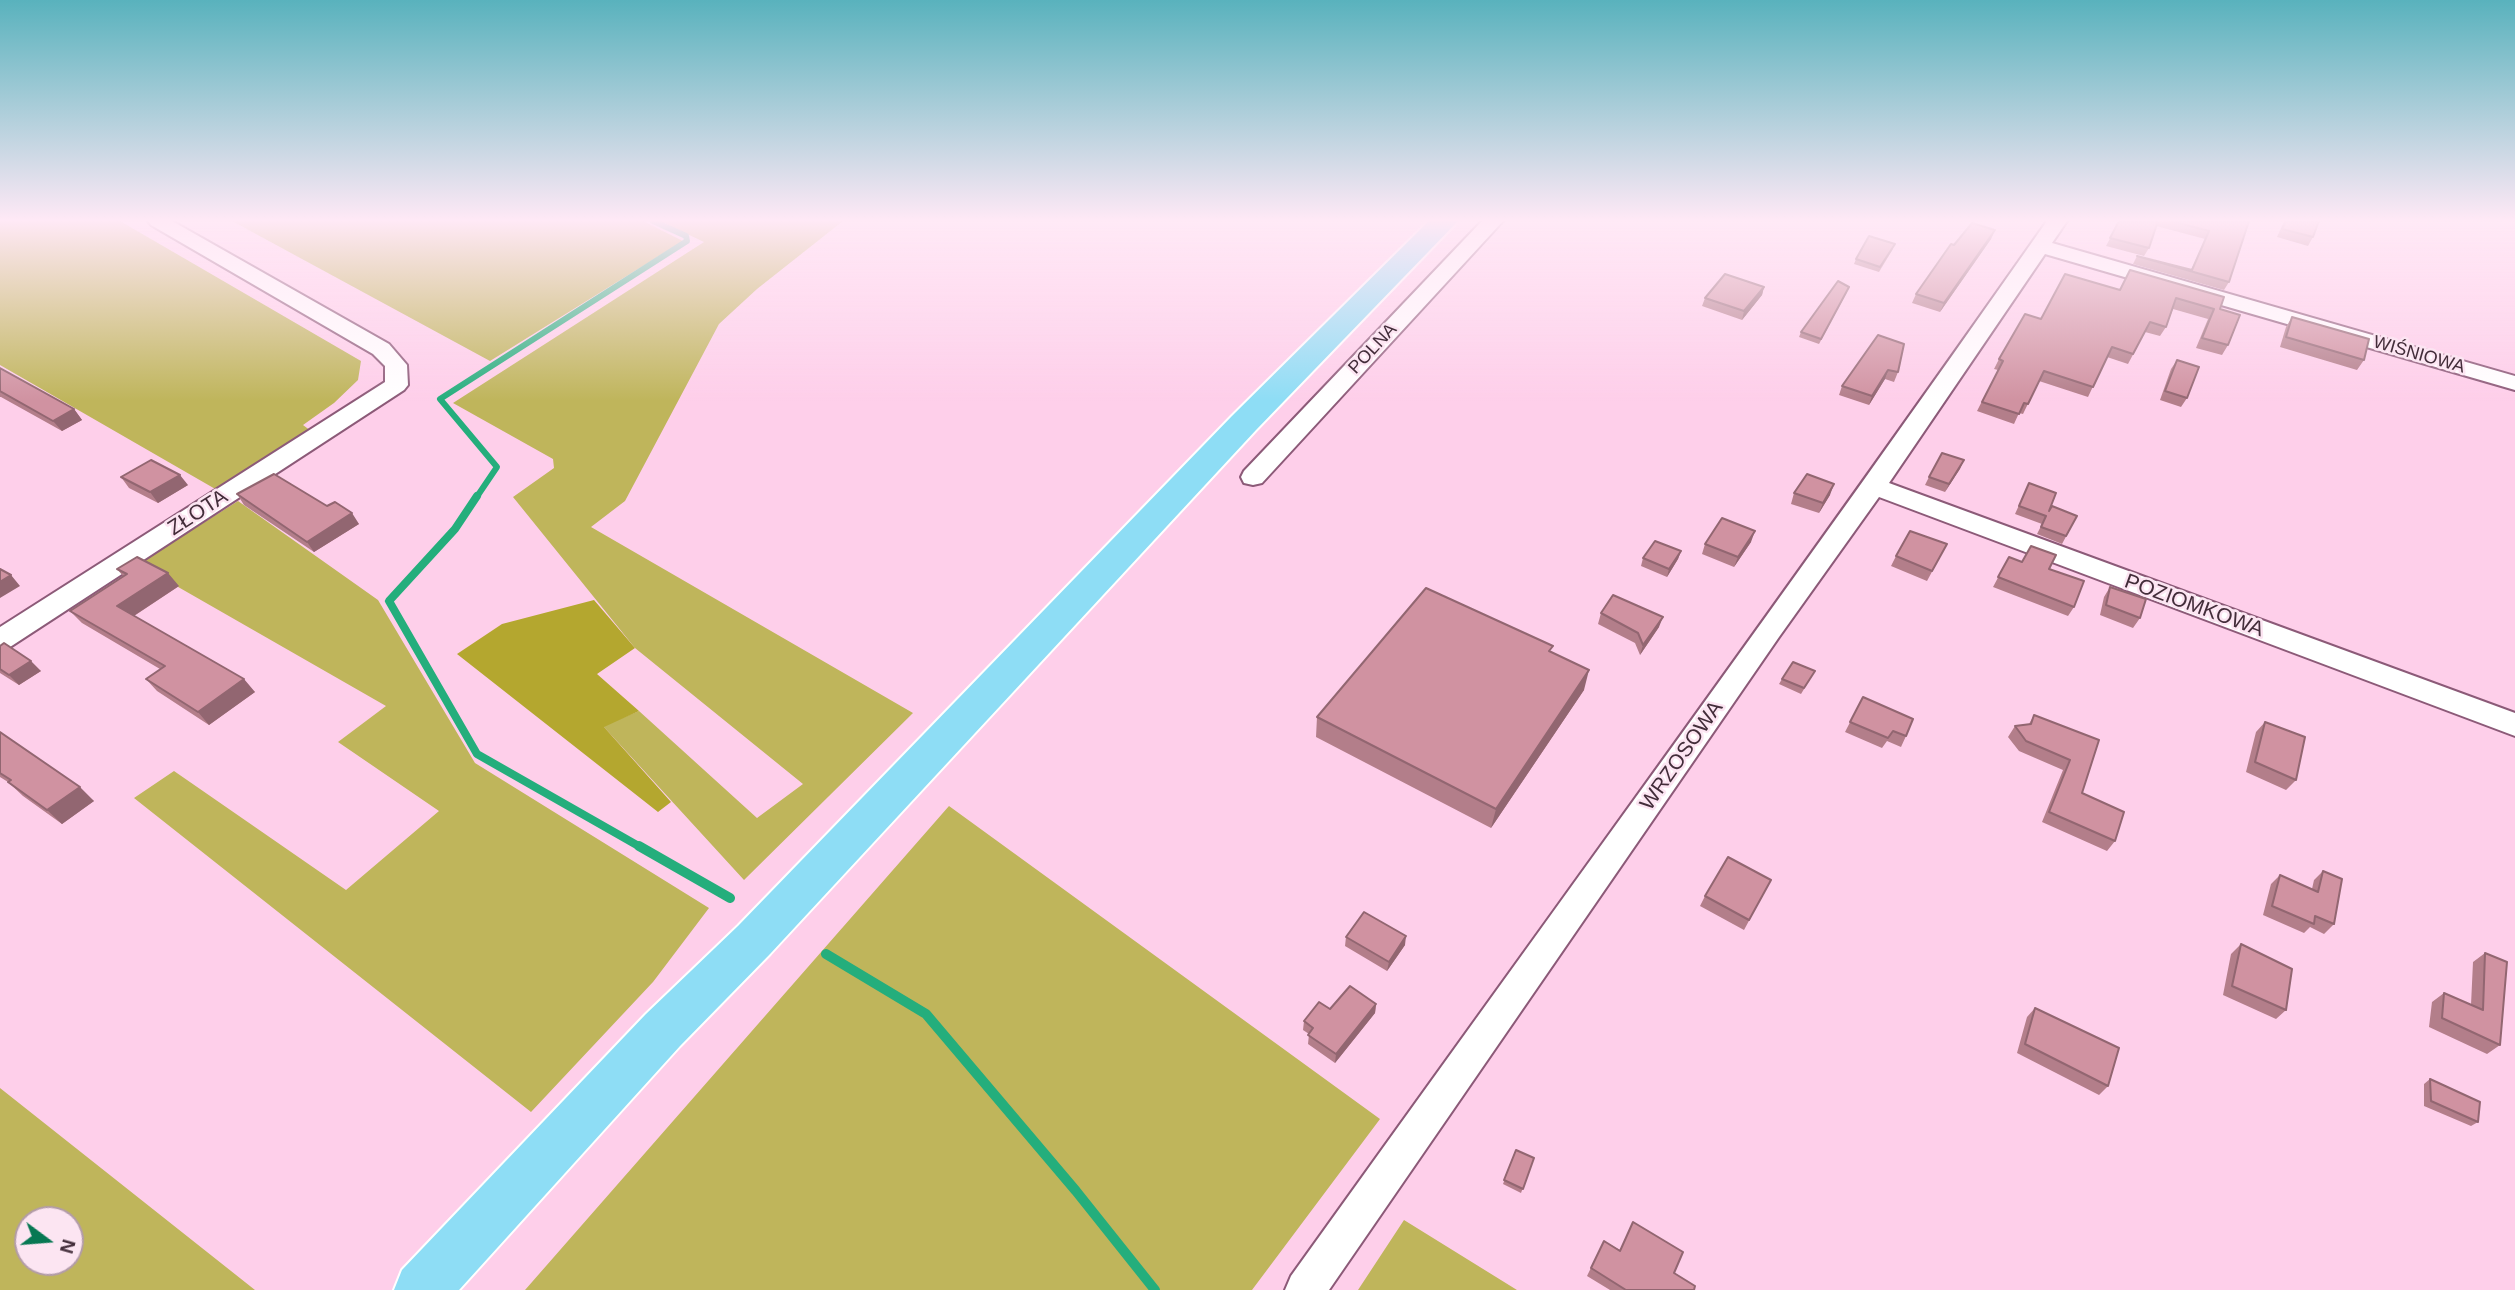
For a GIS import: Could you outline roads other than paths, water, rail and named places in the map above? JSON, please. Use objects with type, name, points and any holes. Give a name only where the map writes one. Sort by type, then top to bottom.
[{"type":"main road","points":[[422,1290],[663,1030],[754,940],[1244,423],[1384,281]]},
{"type":"main road","points":[[454,1290],[609,1119],[754,940]]},
{"type":"street","name":"ZŁOTA","points":[[0,640],[396,385],[396,365],[381,349],[263,281]]},
{"type":"street","name":"POLNA","points":[[1253,477],[1437,281]]},
{"type":"street","name":"WRZOSOWA","points":[[1305,1290],[1769,630],[1874,486],[2016,281]]},
{"type":"street","name":"WIŚNIOWA","points":[[2162,281],[2515,383]]},
{"type":"street","name":"POZIOMKOWA","points":[[1874,486],[2515,725]]},
{"type":"waterway","points":[[476,498],[497,467],[440,399],[624,281]]},
{"type":"waterway","points":[[477,496],[455,529],[389,601],[477,754],[642,848]]},
{"type":"waterway","points":[[639,846],[730,898]]},
{"type":"waterway","points":[[826,954],[926,1014],[1076,1191],[1155,1290]]}]
